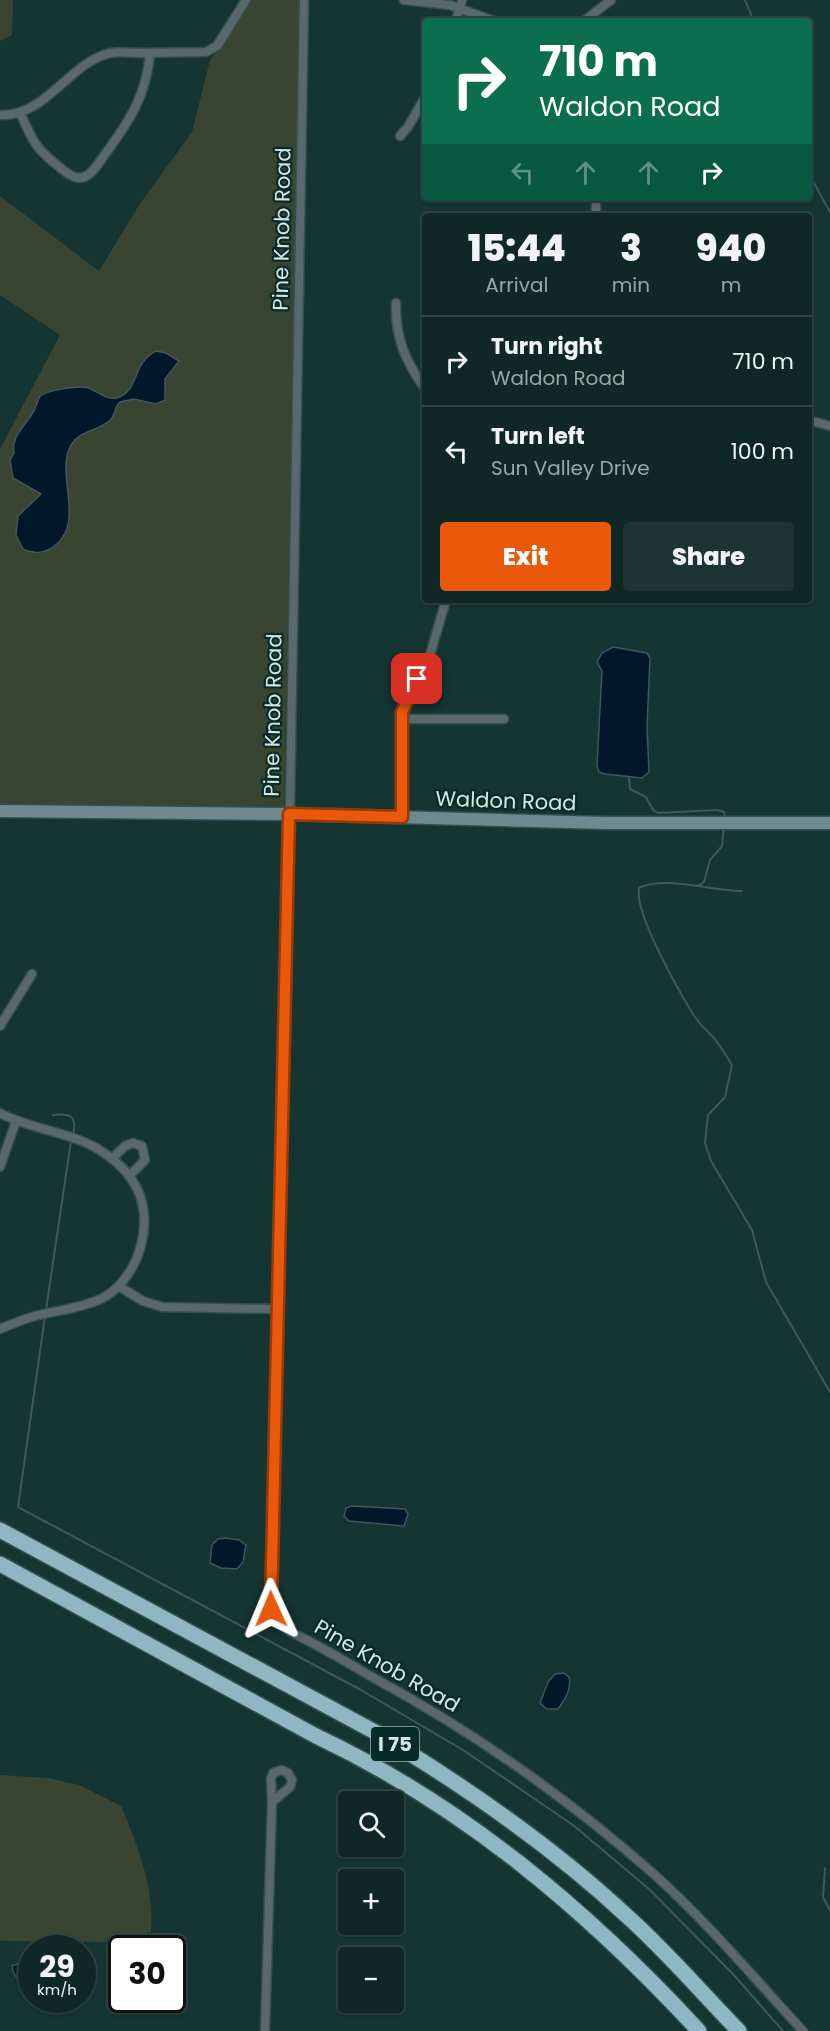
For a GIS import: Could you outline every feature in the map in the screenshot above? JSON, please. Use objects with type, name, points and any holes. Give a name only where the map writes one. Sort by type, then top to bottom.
[{"type":"highway","name":"I 75","points":[[0,1530],[375,1732],[433,1767],[517,1825],[599,1892],[629,1918],[739,2031]]},
{"type":"highway","name":"I 75","points":[[0,1564],[316,1736],[366,1760],[456,1816],[541,1878],[655,1983],[699,2031]]},
{"type":"street","points":[[0,116],[20,112],[48,96],[74,72],[97,58],[116,53],[207,52],[217,46],[246,0]]},
{"type":"street","name":"Pine Knob Road","points":[[304,0],[286,1033],[270,1595],[274,1617],[290,1632],[422,1704],[482,1742],[577,1809],[657,1877],[803,2031]]},
{"type":"street","points":[[405,0],[462,4],[488,18]]},
{"type":"street","points":[[588,18],[611,0]]},
{"type":"street","points":[[20,112],[30,136],[41,153],[73,177],[84,177],[94,169],[126,126],[140,100],[148,78],[150,54]]},
{"type":"street","points":[[400,136],[408,128],[422,103]]},
{"type":"street","points":[[396,303],[396,326],[400,344],[422,383]]},
{"type":"street","points":[[812,421],[830,426]]},
{"type":"street","points":[[402,817],[402,712],[438,636],[445,603]]},
{"type":"street","points":[[402,719],[504,719]]},
{"type":"street","name":"Waldon Road","points":[[0,811],[289,814],[605,823],[830,823]]},
{"type":"street","points":[[0,1026],[32,974]]},
{"type":"street","points":[[0,1113],[16,1121],[96,1148],[112,1159],[129,1176],[140,1198],[144,1218],[143,1237],[138,1256],[120,1287],[90,1303],[69,1310],[37,1315],[0,1329]]},
{"type":"street","points":[[0,1167],[16,1121]]},
{"type":"street","points":[[112,1159],[125,1146],[133,1143],[141,1146],[145,1160],[129,1176]]},
{"type":"street","points":[[120,1287],[143,1301],[162,1306],[277,1309]]},
{"type":"street","points":[[265,2031],[272,1802]]},
{"type":"green space","points":[[0,0],[13,0],[12,35],[0,41]]},
{"type":"green space","points":[[248,0],[300,0],[284,807],[0,806],[0,449],[60,335],[0,295],[0,196],[99,271],[139,205],[192,132],[210,60],[236,26]]},
{"type":"green space","points":[[0,1775],[48,1778],[79,1785],[121,1806],[140,1855],[149,1888],[152,1923],[151,1935],[108,1935],[108,1942],[96,1942],[96,1935],[18,1935],[18,1941],[0,1941]]},
{"type":"water","points":[[156,351],[166,353],[179,361],[165,379],[165,400],[156,404],[134,399],[120,402],[109,421],[75,440],[67,457],[69,514],[67,527],[61,539],[50,549],[37,552],[23,549],[16,535],[18,516],[41,494],[13,478],[10,460],[14,453],[16,437],[33,412],[40,396],[57,390],[79,387],[89,388],[112,398],[120,397],[130,388],[144,361]]},
{"type":"water","points":[[613,647],[647,653],[650,658],[647,726],[649,772],[642,778],[605,774],[599,772],[597,766],[602,671],[597,662],[602,653]]},
{"type":"water","points":[[352,1506],[405,1509],[408,1514],[404,1526],[349,1521],[344,1516],[346,1508]]},
{"type":"water","points":[[218,1539],[239,1540],[246,1545],[243,1562],[237,1569],[221,1568],[210,1563],[212,1545]]},
{"type":"water","points":[[564,1673],[569,1677],[570,1686],[567,1694],[558,1709],[547,1709],[540,1703],[548,1682],[555,1674]]},
{"type":"water","points":[[18,1964],[18,1978],[14,1973],[12,1966]]},
{"type":"waterway","points":[[745,0],[751,18]]},
{"type":"waterway","points":[[812,180],[830,212]]},
{"type":"waterway","points":[[629,778],[630,789],[646,797],[653,810],[658,813],[717,810],[724,812],[725,818]]},
{"type":"waterway","points":[[698,886],[704,882],[710,860],[722,846],[724,826]]},
{"type":"waterway","points":[[742,891],[675,883],[649,884],[639,888],[639,900],[650,933],[678,988],[695,1018],[714,1038],[732,1065],[725,1097],[708,1115],[705,1143],[711,1161],[752,1230],[766,1282],[830,1392]]},
{"type":"waterway","points":[[53,1115],[65,1115],[72,1118],[73,1136]]},
{"type":"waterway","points":[[46,1310],[71,1141]]},
{"type":"waterway","points":[[45,1316],[18,1507],[361,1690],[463,1750],[573,1825],[649,1889],[733,1974],[783,2031]]},
{"type":"waterway","points":[[825,1868],[823,1897],[830,1911]]},
{"type":"route","points":[[271,1609],[286,1033],[289,814],[402,817],[402,712],[417,679]]}]
